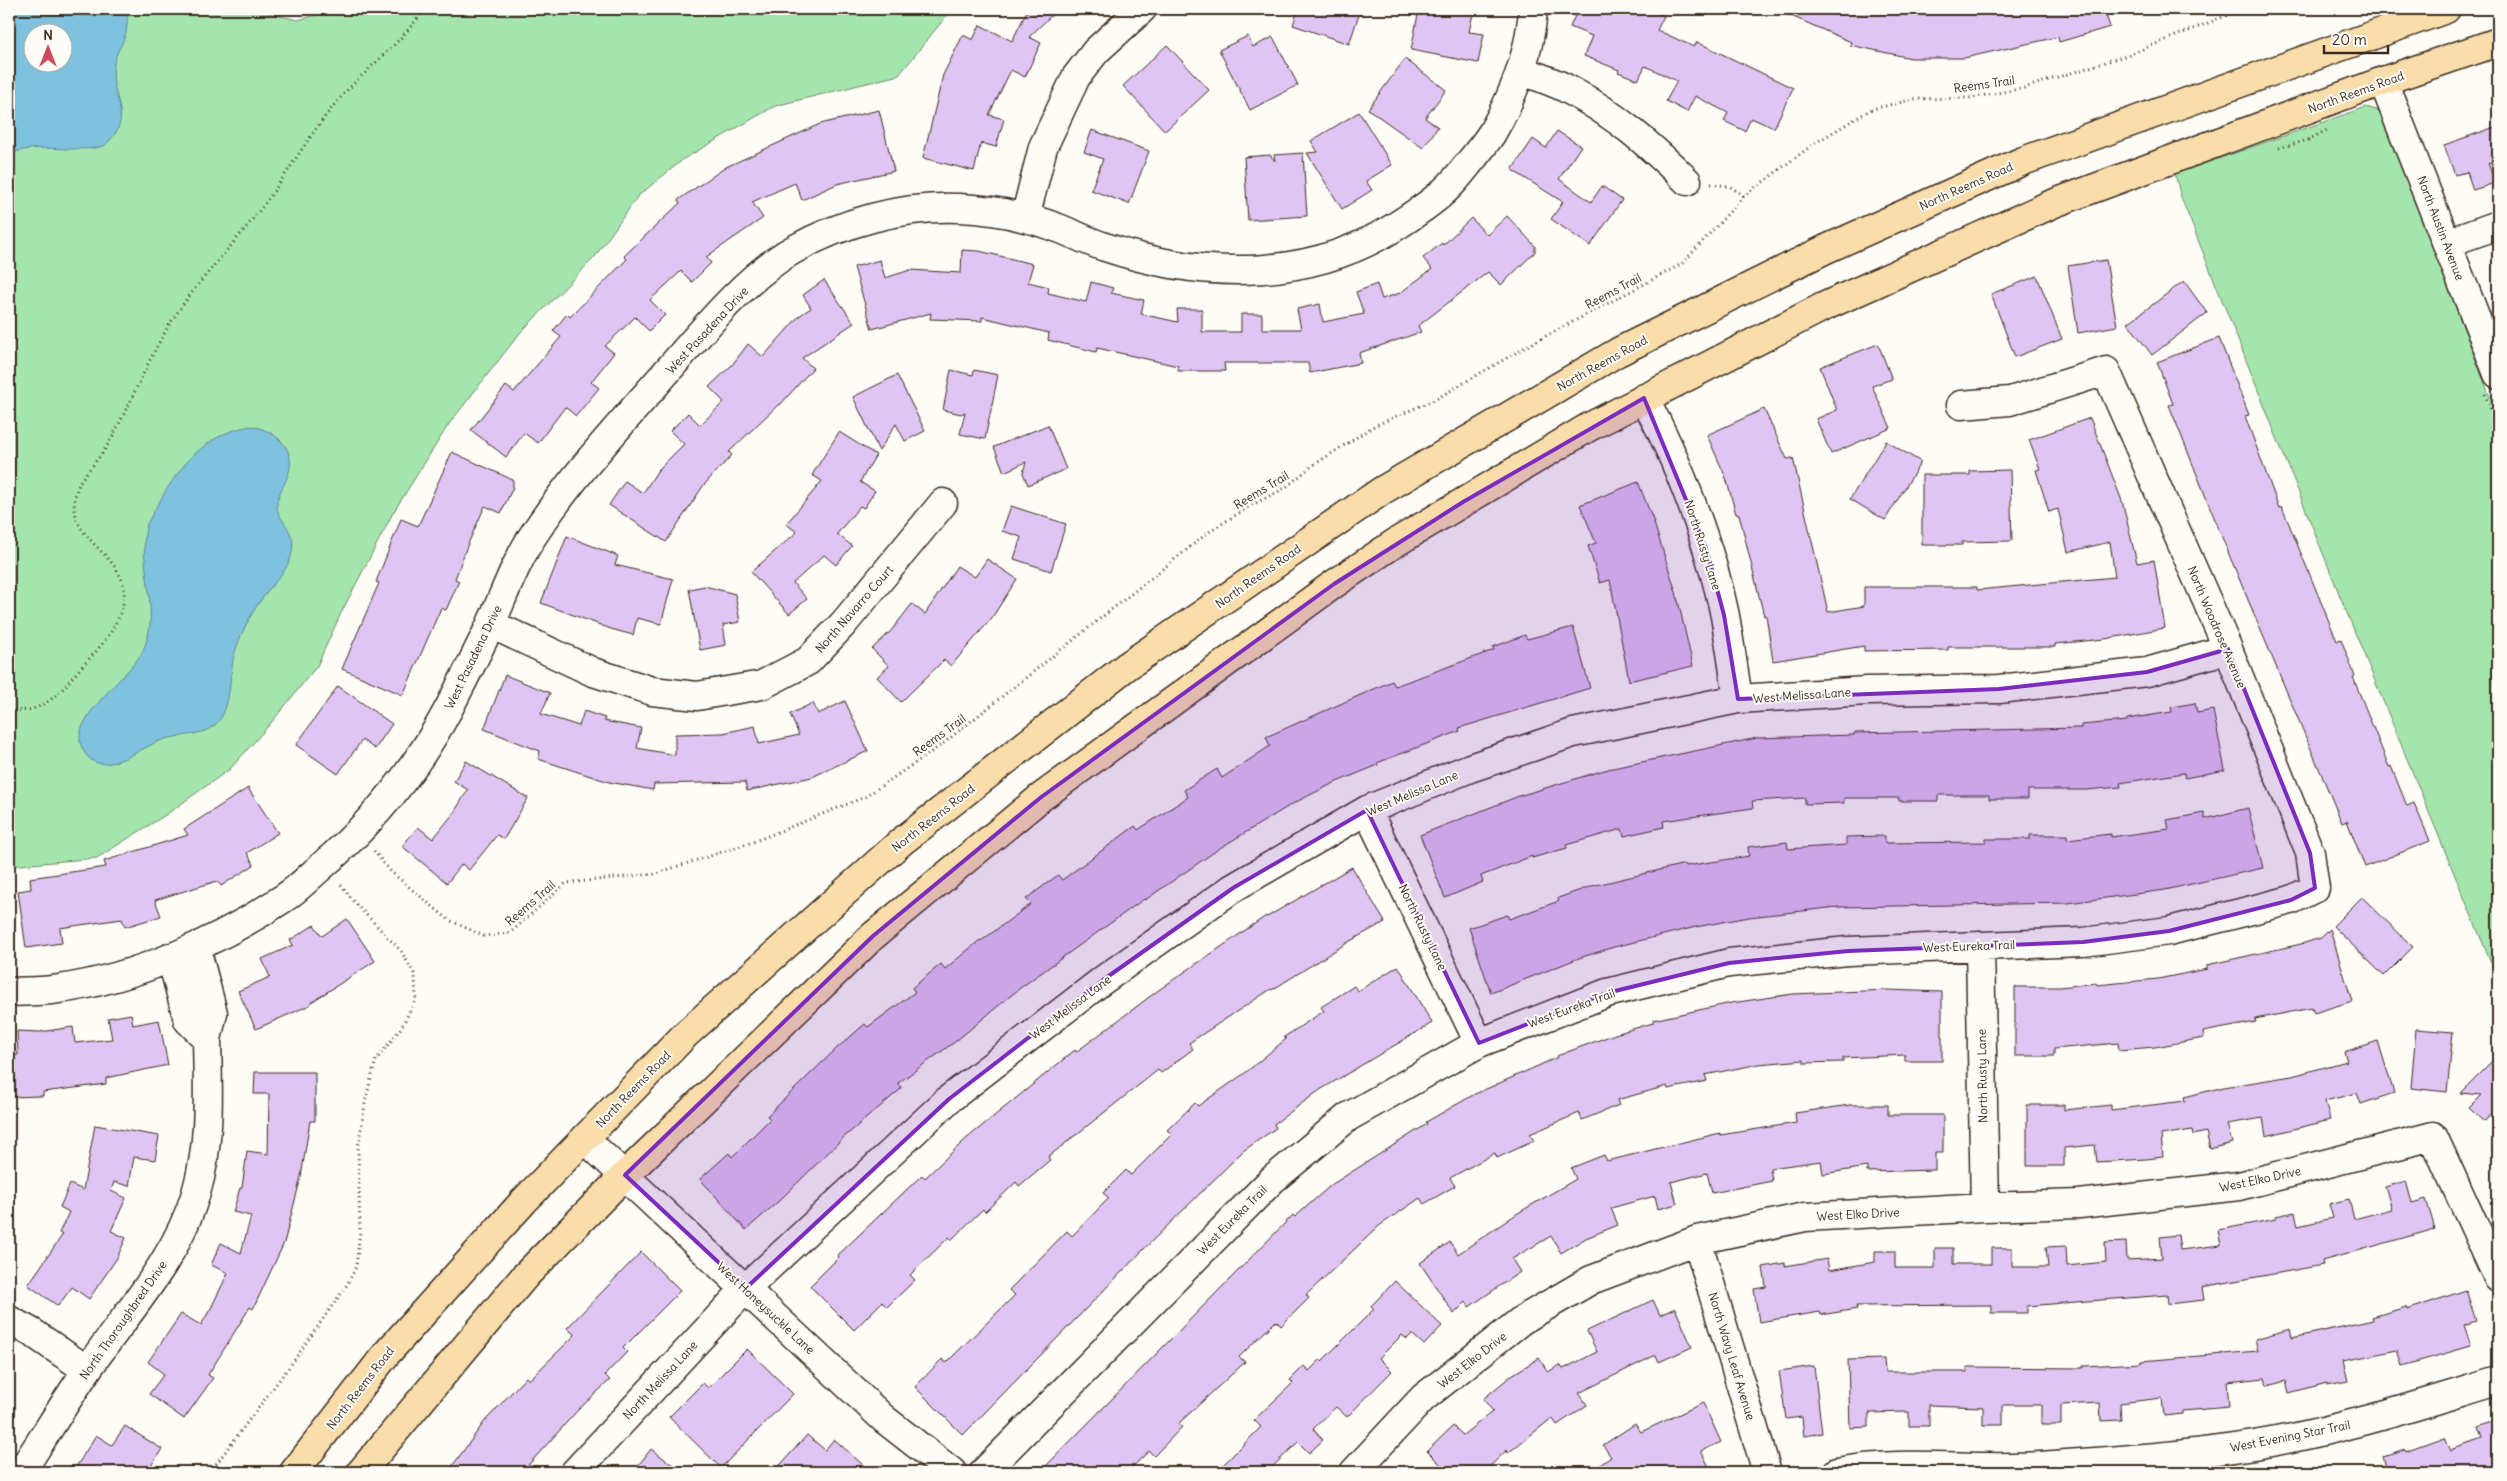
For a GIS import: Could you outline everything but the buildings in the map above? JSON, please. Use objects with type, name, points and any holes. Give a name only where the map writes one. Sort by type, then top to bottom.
[{"type":"main road","name":"North Reems Road","points":[[294,1472],[387,1353],[524,1201],[686,1034],[901,842],[1128,666],[1383,490],[1618,352],[1826,249],[2024,161],[2446,9]]},
{"type":"main road","name":"North Reems Road","points":[[361,1472],[525,1276],[625,1175],[873,936],[1040,798],[1365,564],[1589,427],[1823,306],[2052,204],[2383,81],[2498,42]]},
{"type":"street","points":[[1025,218],[1044,147],[1076,77],[1096,50],[1142,9]]},
{"type":"street","name":"West Pasadena Drive","points":[[9,992],[57,990],[121,976],[196,948],[286,897],[324,864],[393,795],[420,757],[448,710],[490,624],[512,573],[533,535],[564,494],[707,326],[742,290],[787,253],[828,232],[872,217],[915,211],[961,208],[1025,218],[1106,247],[1172,265],[1236,271],[1300,266],[1343,253],[1393,228],[1445,193],[1491,135],[1521,70],[1531,33],[1533,9]]},
{"type":"street","points":[[1521,70],[1570,90],[1619,121],[1652,147],[1687,181]]},
{"type":"street","name":"North Austin Avenue","points":[[2383,81],[2447,244],[2491,383]]},
{"type":"street","points":[[2447,244],[2498,225]]},
{"type":"street","name":"North Woodrose Avenue","points":[[1961,405],[2010,401],[2106,371],[2228,649],[2310,853],[2315,888]]},
{"type":"street","name":"North Rusty Lane","points":[[1644,398],[1656,420],[1706,548],[1724,615],[1738,699]]},
{"type":"street","name":"North Navarro Court","points":[[490,624],[593,672],[652,691],[698,696],[762,685],[808,661],[844,623],[942,503]]},
{"type":"street","name":"West Melissa Lane","points":[[746,1288],[949,1099],[1072,1004],[1233,888],[1368,810],[1470,768],[1573,733],[1738,699],[1867,691],[1999,688],[2147,672],[2228,649]]},
{"type":"street","name":"North Rusty Lane","points":[[1368,810],[1479,1043]]},
{"type":"street","name":"West Eureka Trail","points":[[984,1472],[1272,1180],[1348,1117],[1479,1043],[1607,993],[1729,963],[1848,951],[2083,942],[2169,931],[2290,900],[2315,888]]},
{"type":"street","name":"North Rusty Lane","points":[[1980,946],[1985,1206]]},
{"type":"street","name":"North Thoroughbred Drive","points":[[21,1472],[87,1370],[156,1276],[181,1233],[196,1193],[204,1154],[208,1114],[207,1039],[213,1012],[196,948]]},
{"type":"street","points":[[171,957],[188,1020],[207,1039]]},
{"type":"street","name":"West Elko Drive","points":[[1354,1472],[1424,1398],[1522,1320],[1591,1280],[1697,1240],[1805,1217],[1985,1206],[2079,1204],[2239,1186],[2433,1136],[2498,1278]]},
{"type":"street","name":"West Honeysuckle Lane","points":[[585,1139],[884,1419],[952,1472]]},
{"type":"street","name":"North Wavy Leaf Avenue","points":[[1697,1240],[1767,1472]]},
{"type":"street","name":"North Melissa Lane","points":[[575,1472],[746,1288]]},
{"type":"street","points":[[9,1320],[34,1333],[87,1370]]},
{"type":"street","name":"West Evening Star Trail","points":[[1837,1472],[1865,1467],[2037,1466],[2146,1458],[2255,1445],[2368,1420],[2498,1380]]},
{"type":"path","points":[[9,710],[22,712],[42,706],[60,692],[96,652],[122,609],[124,593],[121,577],[109,558],[90,542],[77,524],[74,502],[80,481],[114,432],[169,325],[191,292],[262,207],[336,103],[396,43],[426,9]]},
{"type":"path","name":"Reems Trail","points":[[359,830],[391,872],[450,920],[484,936],[510,933],[566,882],[654,874],[754,842],[865,797],[940,746],[1209,532],[1250,506],[1285,488],[1320,461],[1374,426],[1436,399],[1529,345],[1682,264],[1744,196],[1815,144],[1872,109],[1915,99],[1971,98],[2024,88],[2128,55],[2244,9]]},
{"type":"path","points":[[2276,148],[2308,140],[2331,127]]},
{"type":"path","points":[[1687,181],[1729,186],[1744,196]]},
{"type":"path","points":[[2491,383],[2498,428]]},
{"type":"path","points":[[210,1472],[292,1363],[347,1285],[356,1267],[360,1231],[358,1147],[366,1098],[376,1060],[401,1028],[416,999],[415,975],[401,951],[354,902],[324,864]]},
{"type":"highlighted area","points":[[1644,398],[1706,548],[1724,615],[1738,699],[1999,689],[2147,672],[2228,649],[2310,853],[2315,888],[2291,900],[2169,931],[2083,942],[1848,951],[1729,963],[1607,993],[1479,1043],[1367,810],[1233,888],[1103,980],[949,1099],[746,1288],[625,1175],[873,936],[1040,798],[1334,584],[1463,502]]},
{"type":"green space","points":[[9,9],[251,9],[298,20],[338,9],[952,9],[899,75],[775,106],[685,158],[638,196],[594,258],[520,333],[449,424],[393,513],[341,613],[317,666],[271,723],[230,769],[167,814],[97,858],[9,866]]},
{"type":"green space","points":[[2366,107],[2377,110],[2384,119],[2498,418],[2498,958],[2491,963],[2340,596],[2181,197],[2175,174]]},
{"type":"water","points":[[9,9],[128,9],[126,33],[114,64],[113,76],[121,116],[114,135],[104,146],[80,149],[44,148],[9,154]]},
{"type":"water","points":[[251,426],[276,436],[287,449],[290,457],[288,475],[279,496],[277,510],[290,533],[293,549],[285,569],[256,607],[239,640],[234,655],[223,715],[213,727],[199,733],[162,740],[113,762],[103,764],[95,762],[87,756],[82,748],[80,742],[81,731],[94,708],[134,664],[141,654],[147,639],[150,623],[150,606],[145,556],[147,524],[176,475],[188,461],[215,439],[232,431]]}]
